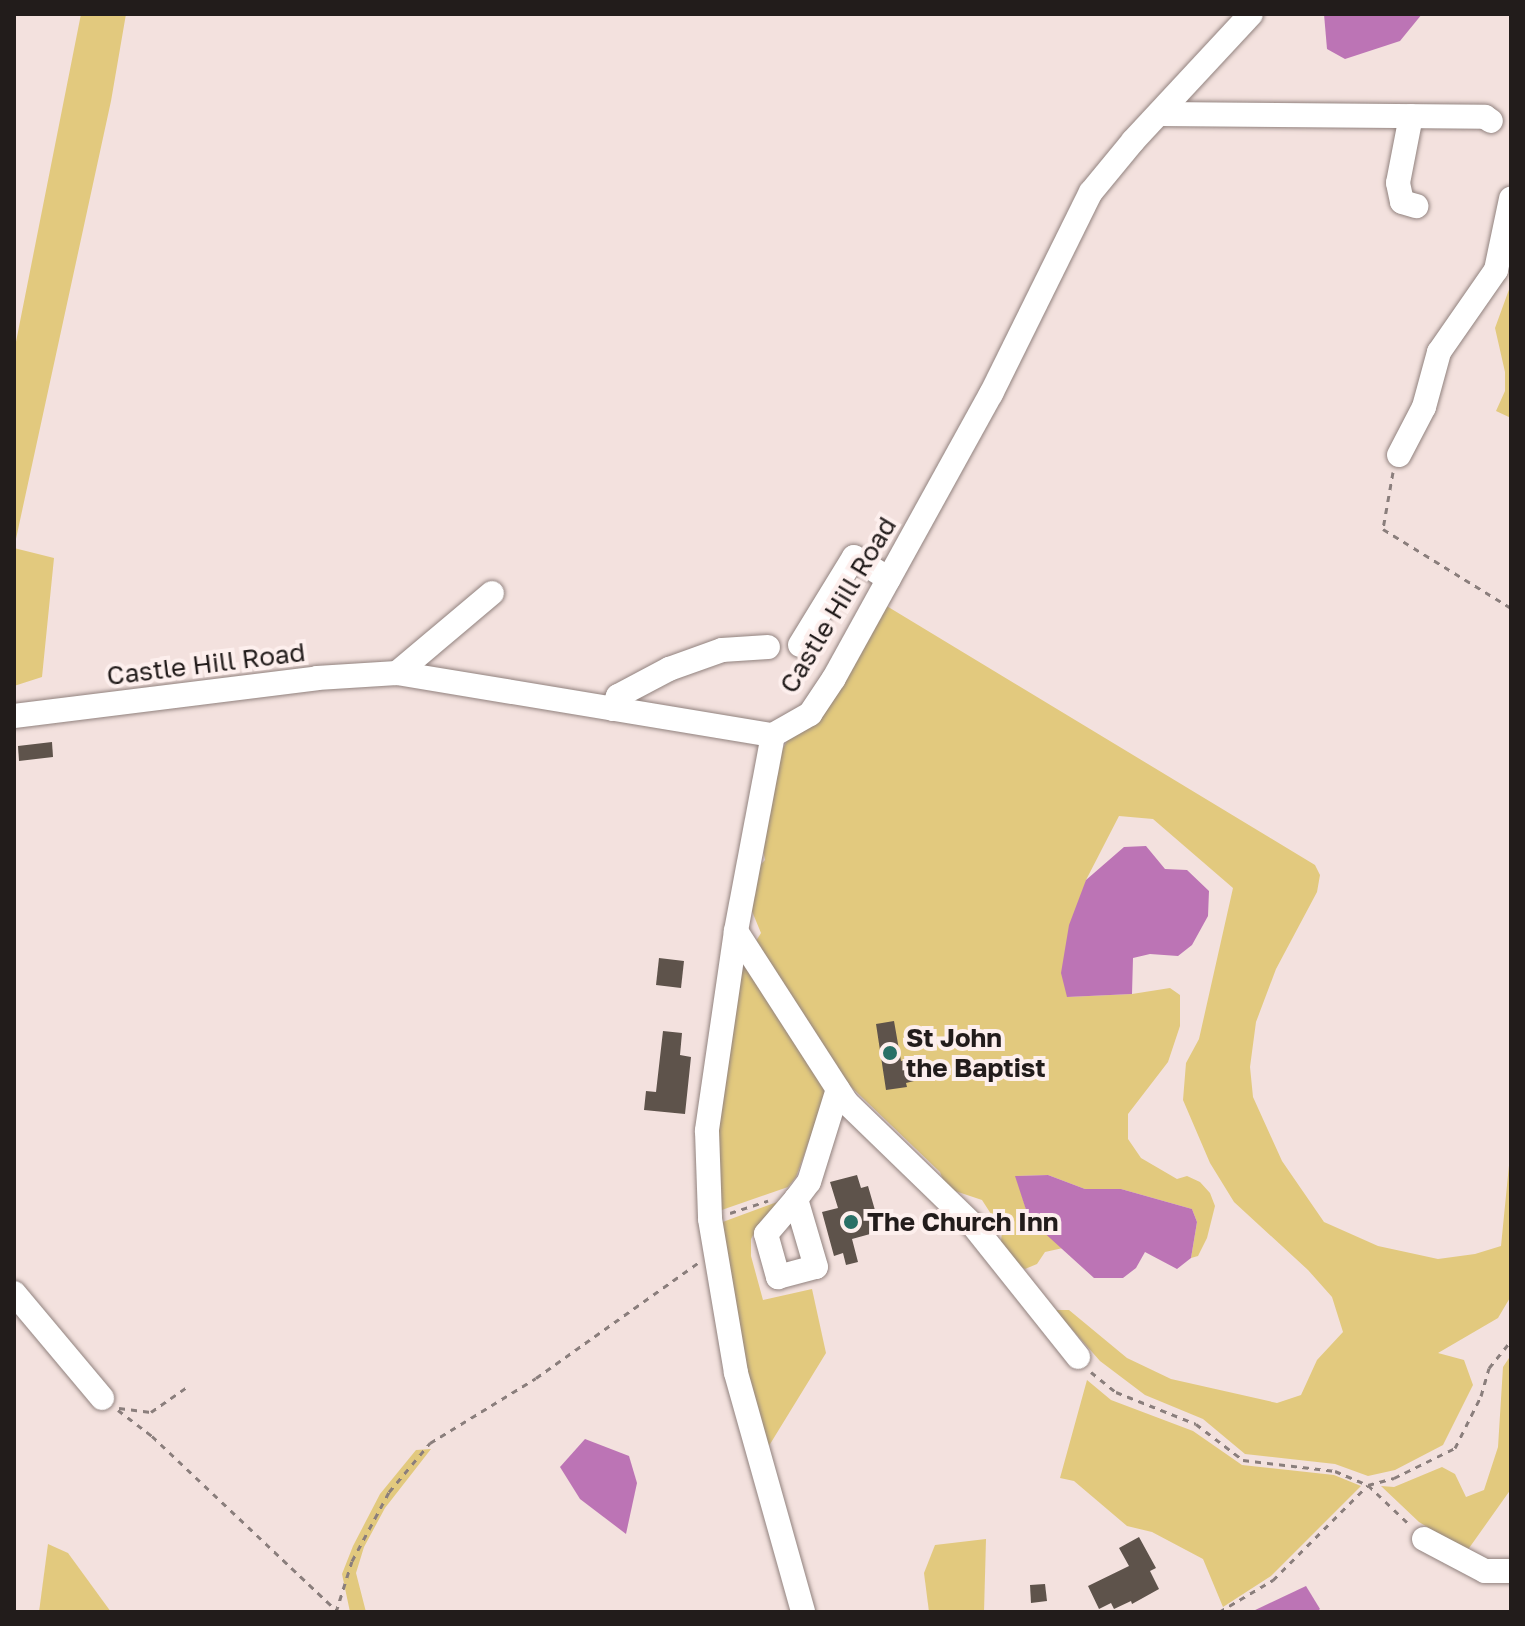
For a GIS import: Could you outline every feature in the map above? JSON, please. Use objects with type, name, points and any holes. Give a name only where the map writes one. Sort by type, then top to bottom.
[{"type":"street","name":"Castle Hill Road","points":[[14,716],[317,678],[397,673],[773,735],[810,714],[991,394],[1091,192],[1251,14]]},
{"type":"street","points":[[1159,114],[1485,117],[1491,121]]},
{"type":"street","points":[[1411,116],[1398,183],[1402,202],[1416,206]]},
{"type":"street","points":[[1399,455],[1424,407],[1439,352],[1496,270],[1511,199]]},
{"type":"street","points":[[800,645],[854,557],[889,579]]},
{"type":"street","points":[[397,673],[492,593]]},
{"type":"street","points":[[613,709],[618,696],[669,669],[722,650],[768,647]]},
{"type":"street","points":[[773,735],[736,931],[707,1131],[710,1219],[736,1373],[803,1612]]},
{"type":"street","points":[[736,931],[846,1102],[972,1224],[1078,1357]]},
{"type":"street","points":[[799,1194],[809,1182],[838,1089]]},
{"type":"street","points":[[14,1293],[102,1398]]},
{"type":"street","points":[[1424,1539],[1485,1571],[1511,1571]]},
{"type":"path","points":[[1399,455],[1388,487],[1383,529],[1511,608]]},
{"type":"path","points":[[710,1219],[799,1194]]},
{"type":"path","points":[[102,1398],[152,1436],[227,1511],[274,1549],[337,1611],[352,1561],[389,1492],[430,1443],[536,1378],[714,1251]]},
{"type":"path","points":[[1219,1612],[1273,1580],[1368,1485],[1394,1478],[1455,1448],[1481,1396],[1489,1368],[1511,1341]]},
{"type":"path","points":[[1078,1357],[1101,1383],[1196,1424],[1243,1460],[1335,1471],[1368,1485],[1424,1539]]},
{"type":"path","points":[[102,1398],[125,1411],[151,1412],[187,1387]]},
{"type":"shaded area","points":[[81,14],[126,14],[111,101],[14,548],[14,352]]},
{"type":"shaded area","points":[[1324,14],[1422,14],[1400,41],[1345,59],[1327,49]]},
{"type":"shaded area","points":[[1511,284],[1511,418],[1496,411],[1505,391],[1505,372],[1495,328]]},
{"type":"shaded area","points":[[14,548],[54,558],[42,677],[14,686]]},
{"type":"shaded area","points":[[885,605],[1315,865],[1320,875],[1317,892],[1276,969],[1256,1022],[1250,1067],[1253,1097],[1282,1161],[1324,1222],[1378,1246],[1438,1259],[1475,1254],[1501,1246],[1511,1145],[1511,1296],[1498,1318],[1438,1353],[1464,1360],[1473,1385],[1443,1445],[1395,1470],[1368,1476],[1335,1464],[1245,1454],[1203,1419],[1145,1395],[1100,1361],[1055,1310],[1069,1310],[1127,1358],[1171,1379],[1277,1403],[1301,1395],[1317,1360],[1343,1332],[1332,1297],[1308,1270],[1234,1202],[1210,1163],[1183,1100],[1186,1063],[1199,1039],[1233,888],[1153,819],[1119,816],[1086,880],[1067,997],[1132,994],[1170,988],[1180,995],[1180,1026],[1168,1062],[1128,1114],[1128,1139],[1141,1158],[1177,1179],[1187,1176],[1200,1182],[1210,1193],[1215,1206],[1207,1238],[1198,1256],[1191,1258],[1197,1222],[1192,1209],[1121,1189],[1085,1189],[1048,1175],[1016,1176],[1029,1219],[1063,1248],[1045,1252],[1037,1264],[1025,1269],[1008,1258],[1001,1242],[1002,1231],[982,1200],[946,1188],[940,1172],[845,1081],[756,941],[761,933],[749,904],[754,872],[765,860],[761,839],[772,768],[791,734]]},
{"type":"shaded area","points":[[1146,846],[1165,869],[1187,870],[1209,891],[1208,916],[1192,945],[1178,956],[1150,954],[1133,958],[1132,994],[1067,997],[1061,973],[1069,925],[1086,880],[1124,847]]},
{"type":"shaded area","points":[[744,953],[829,1086],[796,1177],[788,1187],[716,1212],[713,1143]]},
{"type":"shaded area","points":[[1048,1175],[1085,1189],[1121,1189],[1192,1209],[1197,1222],[1191,1258],[1177,1269],[1145,1252],[1136,1268],[1123,1278],[1094,1278],[1029,1219],[1015,1176]]},
{"type":"shaded area","points":[[780,1201],[760,1222],[751,1239],[751,1256],[763,1300],[812,1289],[826,1353],[767,1449],[761,1443],[720,1223]]},
{"type":"shaded area","points":[[1511,1355],[1511,1489],[1467,1551],[1419,1522],[1381,1486],[1394,1487],[1442,1467],[1455,1474],[1466,1497],[1484,1490],[1498,1447],[1503,1367]]},
{"type":"shaded area","points":[[1087,1380],[1111,1400],[1193,1431],[1242,1465],[1334,1475],[1361,1486],[1271,1576],[1223,1607],[1203,1559],[1152,1532],[1127,1526],[1074,1481],[1060,1478]]},
{"type":"shaded area","points":[[585,1439],[629,1456],[637,1483],[626,1534],[580,1499],[560,1467]]},
{"type":"shaded area","points":[[431,1449],[385,1508],[364,1547],[356,1573],[366,1612],[350,1612],[342,1574],[353,1546],[380,1494],[416,1450]]},
{"type":"shaded area","points":[[986,1539],[984,1612],[929,1612],[924,1573],[935,1545]]},
{"type":"shaded area","points":[[48,1544],[68,1553],[111,1612],[39,1612]]},
{"type":"shaded area","points":[[1306,1586],[1320,1609],[1317,1612],[1251,1612]]},
{"type":"building","points":[[52,742],[53,757],[19,761],[18,746]]},
{"type":"building","points":[[659,958],[684,961],[681,988],[656,985]]},
{"type":"building","name":"St John the Baptist","points":[[894,1021],[901,1061],[910,1059],[914,1081],[906,1083],[907,1087],[886,1090],[876,1024]]},
{"type":"building","points":[[663,1031],[682,1033],[680,1055],[691,1057],[685,1114],[644,1110],[646,1091],[656,1092]]},
{"type":"building","name":"The Church Inn","points":[[857,1175],[861,1188],[868,1186],[881,1231],[852,1239],[858,1262],[846,1265],[843,1253],[834,1256],[822,1212],[838,1208],[830,1182]]},
{"type":"building","points":[[1139,1537],[1156,1568],[1150,1571],[1159,1589],[1132,1604],[1131,1601],[1114,1609],[1111,1603],[1099,1609],[1088,1586],[1129,1566],[1119,1548]]},
{"type":"building","points":[[1045,1584],[1047,1601],[1031,1603],[1030,1585]]},
{"type":"place","name":"St John the Baptist","points":[[890,1053]]},
{"type":"place","name":"The Church Inn","points":[[851,1222]]}]
